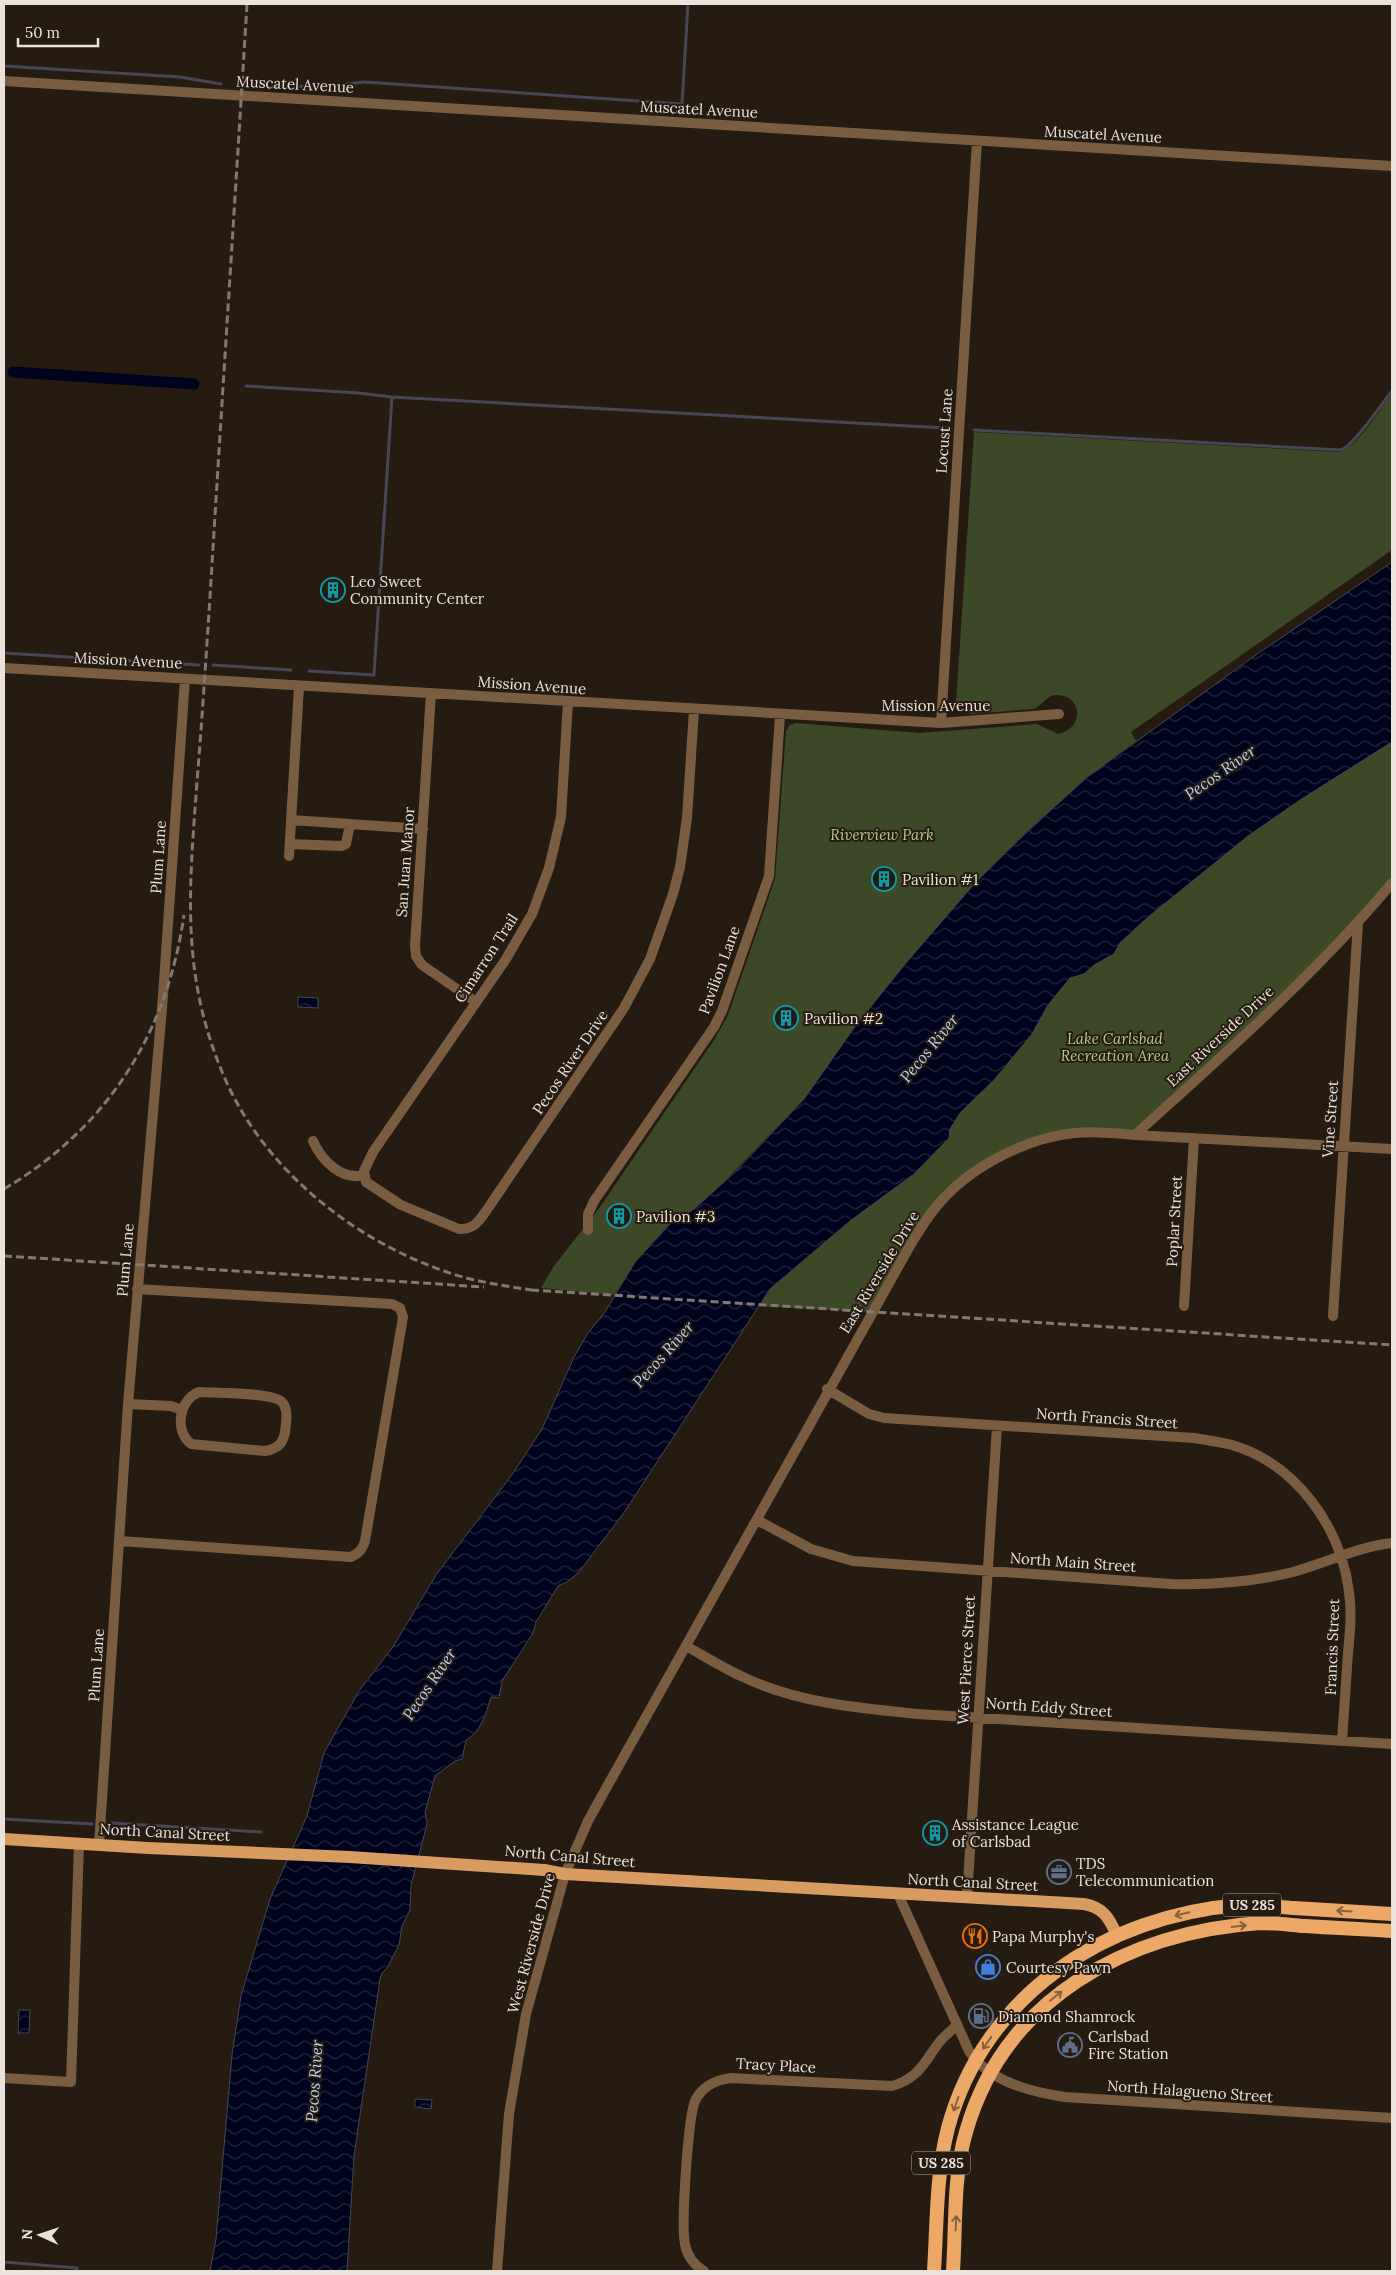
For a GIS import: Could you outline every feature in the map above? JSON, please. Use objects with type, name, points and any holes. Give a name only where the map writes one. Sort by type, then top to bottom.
[{"type":"highway","name":"US 285","points":[[934,2271],[942,2154],[956,2104],[975,2060],[1008,2015],[1039,1983],[1078,1955],[1154,1921],[1180,1914],[1243,1905],[1392,1914]]},
{"type":"highway","name":"US 285","points":[[953,2271],[961,2156],[974,2108],[991,2073],[1025,2024],[1066,1988],[1107,1963],[1157,1943],[1203,1931],[1262,1923],[1392,1931]]},
{"type":"highway","points":[[1117,1936],[1122,1940],[1130,1942],[1157,1943]]},
{"type":"main road","name":"North Canal Street","points":[[4,1839],[267,1852],[544,1870],[565,1874],[1094,1906],[1102,1910],[1112,1923],[1117,1936]]},
{"type":"street","name":"Muscatel Avenue","points":[[4,81],[1392,166]]},
{"type":"street","name":"Locust Lane","points":[[941,723],[977,141]]},
{"type":"street","name":"Mission Avenue","points":[[4,668],[941,723],[1059,714]]},
{"type":"street","name":"Plum Lane","points":[[100,1845],[128,1404],[163,996],[185,679]]},
{"type":"street","points":[[289,856],[299,686]]},
{"type":"street","name":"San Juan Manor","points":[[431,693],[415,946],[416,956],[422,965],[476,1002]]},
{"type":"street","name":"Cimarron Trail","points":[[364,1175],[366,1163],[373,1152],[526,927],[549,868],[561,817],[568,702]]},
{"type":"street","name":"Pecos River Drive","points":[[364,1175],[366,1182],[401,1205],[459,1229],[469,1229],[476,1225],[484,1214],[624,1008],[650,959],[673,894],[682,858],[687,818],[694,710]]},
{"type":"street","name":"Pavilion Lane","points":[[588,1230],[588,1214],[594,1201],[714,1027],[722,1011],[769,876],[780,715]]},
{"type":"street","points":[[291,820],[422,829]]},
{"type":"street","points":[[290,844],[341,846],[346,844],[349,838],[350,824]]},
{"type":"street","name":"East Riverside Drive","points":[[757,1520],[827,1389],[910,1244],[932,1211],[954,1189],[992,1162],[1035,1142],[1072,1133],[1093,1132],[1135,1135],[1280,1002],[1358,924],[1392,883]]},
{"type":"street","name":"Vine Street","points":[[1333,1316],[1358,924]]},
{"type":"street","points":[[1135,1135],[1392,1150]]},
{"type":"street","name":"Poplar Street","points":[[1184,1306],[1194,1138]]},
{"type":"street","points":[[313,1141],[318,1154],[338,1170],[355,1178],[364,1175]]},
{"type":"street","points":[[120,1541],[350,1557],[357,1554],[362,1549],[365,1541],[403,1317],[400,1308],[392,1304],[137,1289]]},
{"type":"street","name":"North Francis Street","points":[[827,1389],[869,1414],[884,1418],[1194,1438],[1233,1445],[1265,1460],[1291,1479],[1302,1490],[1324,1517],[1341,1555]]},
{"type":"street","points":[[199,1392],[273,1397],[281,1401],[286,1407],[285,1434],[278,1447],[265,1451],[196,1446],[186,1440],[183,1433],[182,1410],[187,1399],[199,1392]]},
{"type":"street","points":[[128,1404],[171,1406],[182,1410]]},
{"type":"street","name":"West Pierce Street","points":[[967,1897],[997,1426]]},
{"type":"street","name":"North Main Street","points":[[757,1520],[811,1549],[853,1561],[1171,1584],[1214,1584],[1247,1581],[1293,1572],[1341,1555],[1392,1542]]},
{"type":"street","name":"West Riverside Drive","points":[[497,2271],[509,2114],[516,2067],[537,1968],[565,1874],[588,1822],[757,1520]]},
{"type":"street","name":"Francis Street","points":[[1341,1555],[1350,1593],[1350,1623],[1342,1741]]},
{"type":"street","name":"North Eddy Street","points":[[686,1646],[744,1677],[803,1698],[861,1709],[1392,1744]]},
{"type":"street","points":[[4,2078],[71,2082],[79,1844]]},
{"type":"street","points":[[898,1894],[957,2026],[975,2060],[991,2073]]},
{"type":"street","name":"Tracy Place","points":[[704,2271],[696,2266],[687,2252],[684,2231],[690,2122],[696,2100],[702,2090],[711,2082],[731,2078],[892,2086],[900,2084],[916,2074],[930,2059],[942,2039],[957,2026]]},
{"type":"street","name":"North Halagueno Street","points":[[991,2073],[1031,2090],[1065,2097],[1392,2118]]},
{"type":"green space","name":"Riverview Park","points":[[1392,393],[1392,550],[1131,732],[1136,741],[1086,778],[1025,833],[975,883],[856,1025],[804,1099],[712,1194],[694,1209],[670,1223],[635,1262],[614,1295],[541,1288],[554,1266],[600,1207],[714,1040],[728,1015],[775,879],[786,731],[790,725],[796,723],[919,733],[1037,724],[1058,734],[1067,731],[1073,725],[1077,711],[1071,699],[1064,696],[1052,696],[1033,709],[970,714],[969,702],[956,703],[974,432],[1339,452],[1353,444]]},
{"type":"green space","name":"Lake Carlsbad Recreation Area","points":[[1392,742],[1392,883],[1358,923],[1135,1135],[1093,1132],[1017,1149],[942,1199],[871,1312],[758,1306],[770,1289],[850,1221],[914,1174],[949,1138],[950,1129],[960,1113],[994,1080],[1032,1034],[1048,1005],[1070,978],[1084,974],[1094,965],[1114,954],[1120,943],[1147,918],[1248,836],[1300,800]]},
{"type":"water","name":"Pecos River","points":[[1392,562],[1392,742],[1300,800],[1248,836],[1147,918],[1120,943],[1114,954],[1094,965],[1084,974],[1070,978],[1048,1005],[1032,1034],[994,1080],[960,1113],[950,1129],[949,1138],[914,1174],[850,1221],[770,1289],[623,1514],[579,1572],[567,1582],[558,1586],[536,1622],[533,1633],[502,1681],[499,1698],[491,1697],[479,1727],[466,1740],[462,1759],[455,1761],[435,1776],[425,1812],[427,1824],[411,1885],[410,1910],[402,1926],[399,1945],[380,1979],[354,2156],[347,2271],[210,2271],[216,2239],[232,2055],[241,1996],[270,1899],[307,1816],[324,1753],[359,1691],[393,1647],[436,1575],[514,1472],[542,1429],[574,1357],[588,1333],[605,1312],[635,1262],[671,1223],[694,1209],[734,1173],[804,1099],[856,1025],[905,964],[975,883],[1026,833],[1086,778],[1253,657]]},
{"type":"water","points":[[298,997],[318,998],[318,1008],[298,1007]]},
{"type":"water","points":[[19,2010],[30,2010],[29,2033],[18,2033]]},
{"type":"water","points":[[415,2099],[432,2100],[431,2109],[415,2107]]},
{"type":"waterway","points":[[269,87],[333,86],[364,82],[682,104],[688,4]]},
{"type":"waterway","points":[[4,66],[180,77],[221,84]]},
{"type":"waterway","points":[[13,372],[194,384]]},
{"type":"waterway","points":[[246,386],[359,393],[392,397],[374,675],[309,671]]},
{"type":"waterway","points":[[974,430],[1341,450],[1360,433],[1392,391]]},
{"type":"waterway","points":[[392,397],[945,428]]},
{"type":"waterway","points":[[4,653],[199,665]]},
{"type":"waterway","points":[[213,665],[291,670]]},
{"type":"waterway","points":[[4,1819],[92,1824]]},
{"type":"waterway","points":[[112,1823],[261,1832]]},
{"type":"waterway","points":[[4,2262],[77,2268],[76,2271]]},
{"type":"railway","points":[[247,4],[192,860],[191,933],[194,969],[201,1006],[211,1043],[226,1081],[243,1113],[264,1144],[288,1172],[316,1197],[345,1220],[377,1240],[410,1257],[467,1278],[538,1291]]},
{"type":"railway","points":[[4,1189],[41,1165],[73,1137],[102,1107],[126,1074],[147,1038],[163,999],[176,958],[184,915]]},
{"type":"railway","points":[[4,1256],[484,1287]]},
{"type":"railway","points":[[531,1290],[1392,1345]]},
{"type":"place","name":"Leo Sweet Community Center","points":[[333,590]]},
{"type":"place","name":"Pavilion #1","points":[[884,879]]},
{"type":"place","name":"Pavilion #2","points":[[786,1018]]},
{"type":"place","name":"Pavilion #3","points":[[619,1216]]},
{"type":"place","name":"Assistance League of Carlsbad","points":[[935,1833]]},
{"type":"place","name":"TDS Telecommunication","points":[[1059,1872]]},
{"type":"place","name":"Papa Murphy's","points":[[975,1936]]},
{"type":"place","name":"Courtesy Pawn","points":[[988,1967]]},
{"type":"place","name":"Diamond Shamrock","points":[[981,2016]]},
{"type":"place","name":"Carlsbad Fire Station","points":[[1070,2045]]}]
